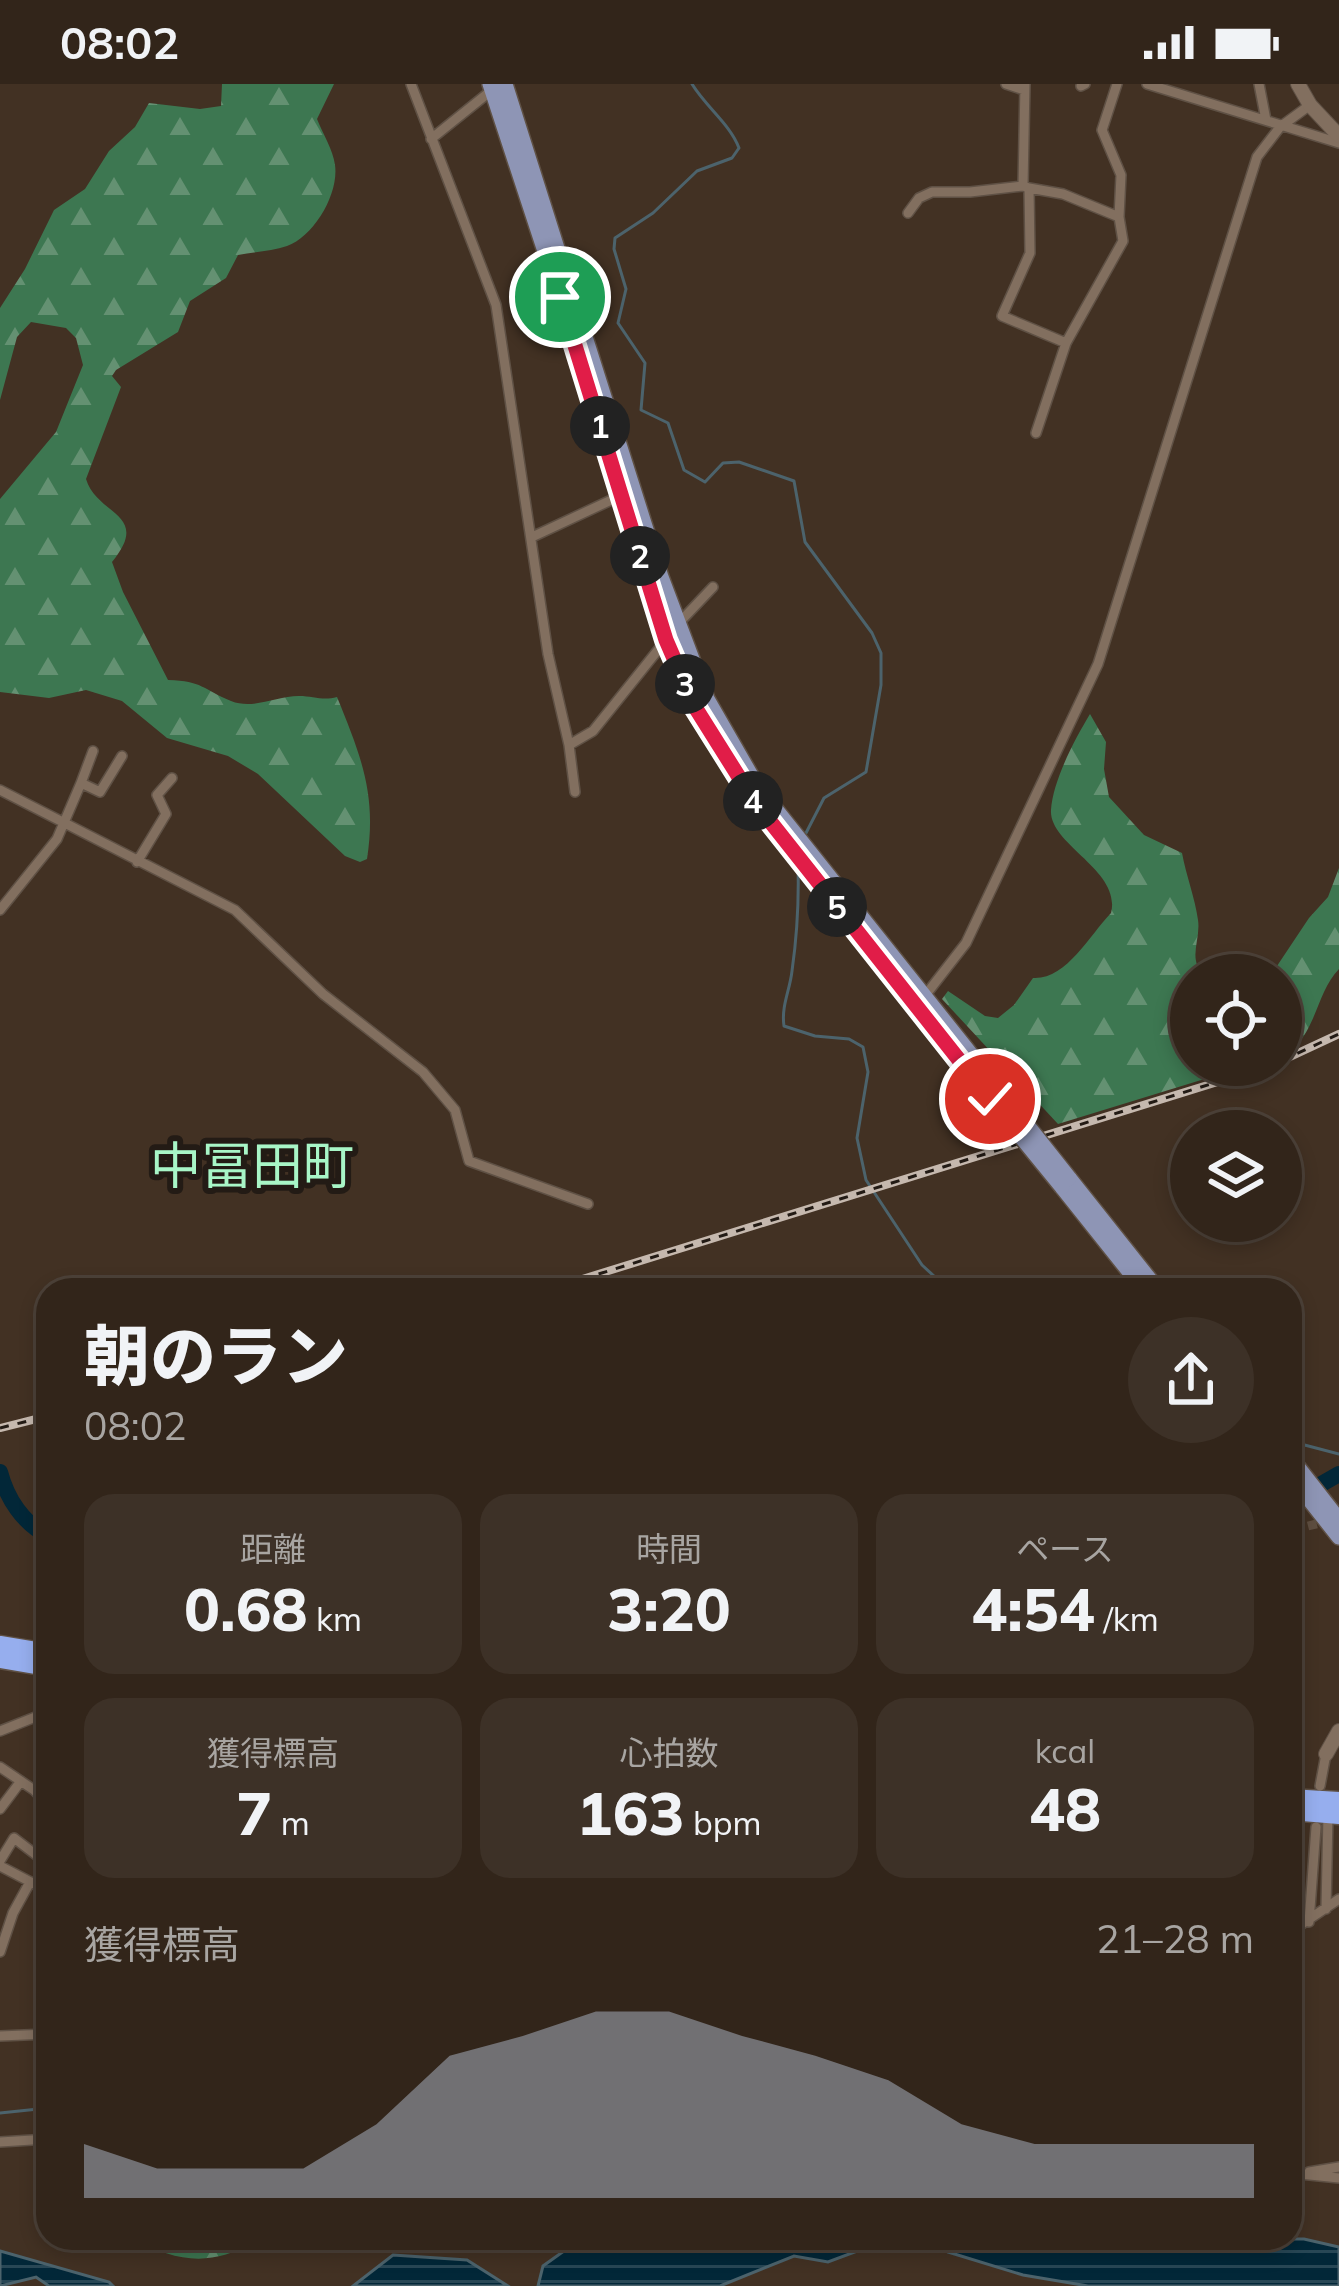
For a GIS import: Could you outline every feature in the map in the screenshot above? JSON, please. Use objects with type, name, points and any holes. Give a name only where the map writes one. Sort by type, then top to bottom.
[{"type":"highway","points":[[0,1646],[36,1651]]},
{"type":"highway","points":[[0,1659],[36,1665]]},
{"type":"highway","points":[[1302,1803],[1331,1814]]},
{"type":"main road","points":[[496,86],[666,640],[695,707],[839,899],[1148,1278]]},
{"type":"main road","points":[[496,86],[677,625],[707,699],[756,794]]},
{"type":"main road","points":[[1065,1182],[1135,1278]]},
{"type":"main road","points":[[1302,1471],[1333,1511],[1339,1537]]},
{"type":"main road","points":[[1302,1485],[1333,1511],[1339,1550]]},
{"type":"street","points":[[411,84],[496,305],[548,654],[575,792]]},
{"type":"street","points":[[1006,84],[1024,87],[1030,253],[1002,316],[1066,344]]},
{"type":"street","points":[[1036,433],[1066,344],[1124,241],[1118,217],[1121,175],[1102,130],[1117,84]]},
{"type":"street","points":[[1147,84],[1280,127],[1339,140]]},
{"type":"street","points":[[1259,84],[1266,120]]},
{"type":"street","points":[[1298,84],[1339,140]]},
{"type":"street","points":[[431,139],[496,86]]},
{"type":"street","points":[[921,1000],[966,943],[1098,664],[1252,170],[1280,127],[1310,105]]},
{"type":"street","points":[[908,213],[932,192],[1026,187],[1063,194],[1118,217]]},
{"type":"street","points":[[532,537],[622,495]]},
{"type":"street","points":[[569,745],[593,731],[614,700],[713,587]]},
{"type":"street","points":[[0,910],[49,852],[93,752]]},
{"type":"street","points":[[81,783],[100,792],[122,755]]},
{"type":"street","points":[[137,862],[166,814],[157,794],[172,778]]},
{"type":"street","points":[[0,790],[235,910],[323,994],[405,1056],[455,1110],[470,1161],[588,1204]]},
{"type":"street","points":[[0,1731],[36,1717]]},
{"type":"street","points":[[1320,1786],[1326,1754],[1339,1731]]},
{"type":"street","points":[[0,1767],[36,1794]]},
{"type":"street","points":[[0,1809],[21,1781]]},
{"type":"street","points":[[1326,1909],[1331,1814]]},
{"type":"street","points":[[1309,1922],[1331,1814]]},
{"type":"street","points":[[36,1855],[14,1838],[0,1863],[36,1885]]},
{"type":"street","points":[[0,1952],[13,1913],[36,1877]]},
{"type":"street","points":[[1302,1926],[1339,1899]]},
{"type":"street","points":[[0,2036],[36,2034]]},
{"type":"street","points":[[0,2142],[36,2140]]},
{"type":"street","points":[[1303,2176],[1339,2167]]},
{"type":"street","points":[[1303,2176],[1339,2178]]},
{"type":"green space","points":[[222,84],[334,84],[317,119],[334,159],[333,188],[323,213],[297,241],[238,255],[226,278],[190,301],[178,332],[116,370],[112,376],[121,387],[86,479],[124,524],[123,546],[112,562],[168,680],[196,684],[239,703],[337,697],[360,757],[368,795],[370,836],[367,859],[360,862],[345,856],[258,774],[228,756],[167,738],[122,701],[86,690],[49,698],[0,692],[0,499],[56,432],[83,365],[76,338],[66,328],[31,322],[17,337],[0,400],[0,308],[54,210],[85,189],[149,103],[200,109],[221,106]]},
{"type":"green space","points":[[1090,714],[1106,742],[1109,797],[1144,835],[1182,853],[1198,927],[1195,954],[1170,954],[1170,1086],[1182,1086],[1058,1124],[942,999],[948,991],[985,1016],[998,1018],[1033,978],[1056,972],[1076,955],[1111,913],[1106,884],[1053,823],[1053,798]]},
{"type":"green space","points":[[1339,868],[1339,969],[1302,1038],[1302,954],[1285,954],[1328,897]]},
{"type":"green space","points":[[159,2250],[238,2250],[197,2259]]},
{"type":"water","points":[[1304,2239],[1339,2247],[1339,2286],[1088,2286],[1023,2275],[948,2252],[1302,2250]]},
{"type":"water","points":[[565,2250],[860,2250],[828,2262],[794,2256],[720,2286],[538,2286],[543,2266]]},
{"type":"water","points":[[0,2251],[113,2286],[49,2286],[36,2277],[0,2286]]},
{"type":"water","points":[[393,2255],[467,2260],[508,2286],[353,2286]]},
{"type":"waterway","points":[[692,84],[739,148],[732,158],[697,171],[653,213],[615,238],[626,289],[618,323],[645,363],[641,410],[668,423],[684,470],[705,482],[723,463],[739,462],[794,481],[805,542],[872,633],[881,653],[881,685],[866,772],[824,798],[806,833]]},
{"type":"waterway","points":[[798,866],[796,932],[784,1026],[815,1036],[849,1039],[863,1047],[868,1072],[857,1138],[866,1180],[922,1265],[936,1278]]},
{"type":"waterway","points":[[1302,1444],[1339,1454]]},
{"type":"waterway","points":[[0,1472],[17,1509],[36,1528]]},
{"type":"waterway","points":[[1302,1495],[1339,1474]]},
{"type":"waterway","points":[[0,2113],[36,2109]]},
{"type":"tunnel","points":[[1308,1526],[1328,1521]]},
{"type":"railway","points":[[1302,1051],[1339,1034]]},
{"type":"railway","points":[[586,1278],[1204,1086]]},
{"type":"railway","points":[[0,1428],[36,1419]]},
{"type":"district","name":"中冨田町","points":[[252,1166]]},
{"type":"route","points":[[560,297],[666,640],[695,707],[754,801],[990,1099]]}]
